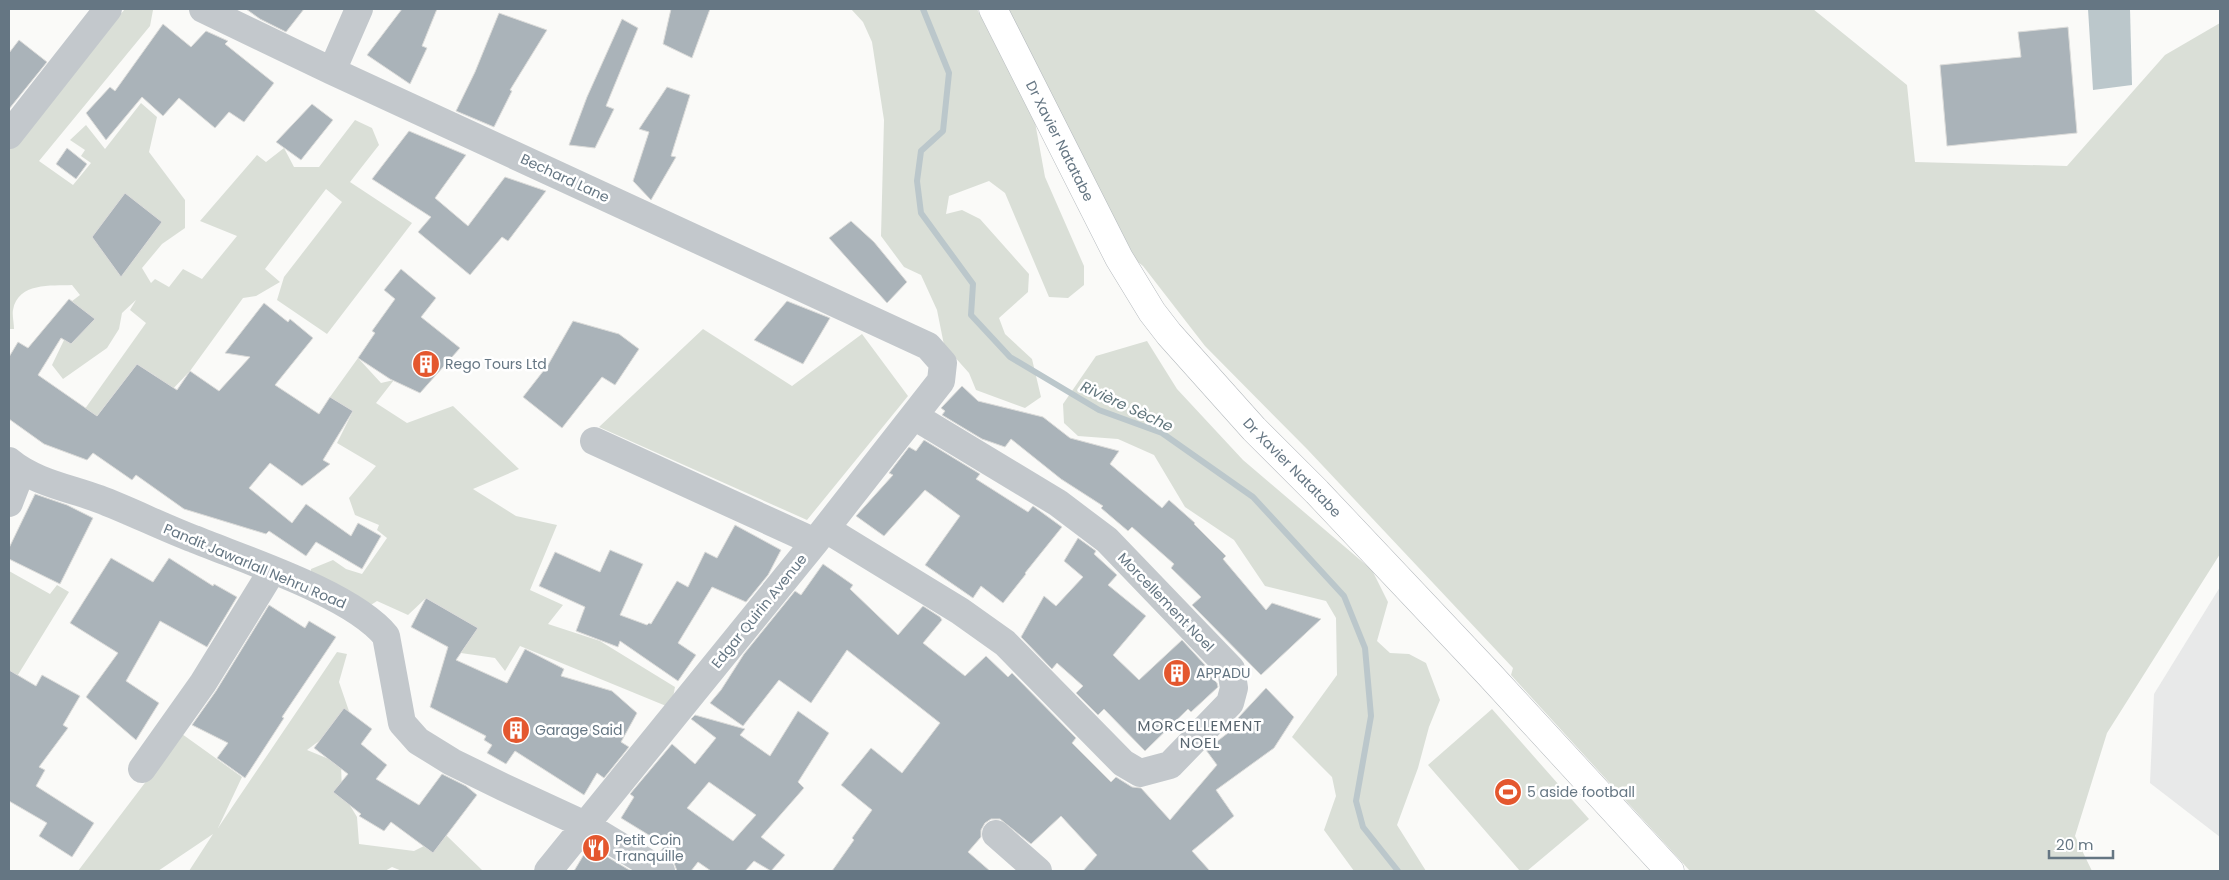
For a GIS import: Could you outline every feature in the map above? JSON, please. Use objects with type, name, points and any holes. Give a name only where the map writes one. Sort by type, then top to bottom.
[{"type":"main road","name":"Dr Xavier Natatabe","points":[[993,9],[1120,258],[1152,312],[1248,423],[1317,492],[1461,644],[1670,871]]},
{"type":"street","points":[[9,135],[108,9]]},
{"type":"street","name":"Bechard Lane","points":[[203,9],[332,71],[928,346]]},
{"type":"street","points":[[332,71],[360,9]]},
{"type":"street","name":"Edgar Quirin Avenue","points":[[548,871],[821,536],[941,381],[943,363],[928,346]]},
{"type":"street","name":"Morcellement Noel","points":[[594,441],[821,536],[960,611],[1005,643],[1123,763],[1140,773],[1170,765],[1230,703],[1234,688],[1231,669],[1107,540],[1058,503],[914,416]]},
{"type":"street","points":[[9,503],[15,467]]},
{"type":"street","name":"Pandit Jawarlall Nehru Road","points":[[15,467],[100,499],[302,582],[353,608],[380,628],[386,636],[402,722],[418,742],[477,774],[585,825],[661,871]]},
{"type":"street","points":[[142,770],[203,683],[272,571]]},
{"type":"street","points":[[996,834],[1038,871]]},
{"type":"shaded area","points":[[125,9],[153,10],[150,26],[39,161],[73,185],[91,163],[81,156],[85,150],[70,140],[86,125],[105,149],[141,103],[157,117],[149,152],[185,200],[185,228],[162,244],[142,268],[151,283],[155,279],[169,287],[183,269],[202,279],[237,236],[200,221],[257,155],[266,162],[284,148],[294,167],[319,167],[355,120],[372,128],[379,145],[350,182],[412,223],[327,334],[277,300],[284,277],[342,202],[326,189],[265,269],[280,282],[256,296],[243,298],[190,371],[168,394],[156,376],[137,364],[96,417],[82,413],[146,323],[130,310],[136,300],[122,313],[119,329],[107,348],[63,379],[52,365],[70,331],[59,311],[80,295],[72,285],[36,287],[21,294],[13,310],[14,329],[9,329],[9,144]]},
{"type":"shaded area","points":[[851,9],[977,9],[1035,122],[1045,177],[1084,266],[1084,285],[1068,298],[1049,297],[1005,193],[989,181],[949,196],[946,214],[962,210],[980,219],[1029,274],[1028,292],[999,318],[1005,334],[1032,359],[1041,397],[1025,408],[976,390],[969,373],[944,345],[937,310],[921,275],[904,267],[881,236],[884,120],[872,42],[863,22]]},
{"type":"shaded area","points":[[1008,9],[1813,9],[1907,85],[1915,162],[2067,166],[2165,55],[2220,23],[2220,554],[2107,733],[2075,836],[2092,871],[1690,871],[1511,675],[1513,668],[1307,449],[1205,346],[1143,266],[1128,254]]},
{"type":"shaded area","points":[[2088,9],[2130,9],[2132,85],[2093,90]]},
{"type":"shaded area","points":[[703,329],[792,386],[862,334],[908,396],[807,520],[599,427]]},
{"type":"shaded area","points":[[1147,341],[1177,389],[1243,460],[1372,570],[1388,602],[1377,641],[1390,653],[1409,654],[1426,663],[1440,700],[1429,727],[1418,768],[1397,825],[1426,871],[1354,871],[1324,830],[1336,796],[1332,777],[1292,737],[1337,675],[1336,618],[1326,601],[1265,586],[1234,540],[1185,507],[1154,455],[1118,439],[1078,436],[1064,423],[1063,404],[1096,356]]},
{"type":"shaded area","points":[[358,358],[381,383],[394,380],[376,403],[407,423],[453,406],[519,469],[473,489],[516,516],[557,525],[530,590],[563,605],[548,624],[600,641],[675,687],[671,708],[520,646],[505,671],[495,658],[461,653],[478,628],[426,598],[408,615],[377,601],[360,612],[310,593],[311,569],[333,560],[346,569],[362,574],[387,538],[377,530],[379,525],[355,515],[349,498],[376,466],[337,443],[353,411],[330,397]]},
{"type":"shaded area","points":[[9,571],[50,594],[57,585],[69,592],[16,678],[9,674]]},
{"type":"shaded area","points":[[2220,587],[2220,837],[2150,783],[2154,694]]},
{"type":"shaded area","points":[[337,652],[347,654],[339,682],[351,717],[307,750],[341,764],[342,792],[357,817],[359,844],[414,851],[446,835],[483,871],[402,871],[392,867],[385,871],[189,871],[213,834],[158,871],[78,871],[182,734],[242,777],[218,828]]},
{"type":"shaded area","name":"5 aside football","points":[[1492,709],[1589,819],[1527,871],[1520,871],[1428,765]]},
{"type":"building","points":[[246,9],[304,9],[286,32],[260,19]]},
{"type":"building","points":[[402,9],[437,9],[422,46],[427,48],[410,84],[367,55]]},
{"type":"building","points":[[671,9],[710,9],[692,58],[663,44]]},
{"type":"building","points":[[499,13],[547,30],[510,90],[512,91],[494,127],[456,111],[475,72]]},
{"type":"building","points":[[622,19],[638,28],[606,106],[614,109],[595,148],[569,145],[587,97]]},
{"type":"building","points":[[163,24],[191,47],[206,31],[228,41],[225,44],[274,83],[244,122],[229,112],[215,128],[179,98],[163,116],[142,97],[106,140],[86,113],[110,87],[115,91]]},
{"type":"building","points":[[2068,27],[2077,133],[1947,146],[1940,65],[2021,57],[2018,32]]},
{"type":"building","points":[[19,40],[47,62],[9,109],[9,53]]},
{"type":"building","points":[[667,87],[690,95],[671,156],[676,157],[651,200],[633,181],[649,132],[639,129]]},
{"type":"building","points":[[312,104],[333,120],[301,160],[276,142]]},
{"type":"building","points":[[409,131],[466,155],[435,198],[468,226],[505,177],[546,191],[508,241],[502,237],[470,275],[418,232],[431,217],[372,179]]},
{"type":"building","points":[[67,148],[87,164],[76,179],[56,164]]},
{"type":"building","points":[[125,193],[162,222],[121,277],[92,237]]},
{"type":"building","points":[[851,221],[874,242],[907,282],[887,303],[829,238]]},
{"type":"building","points":[[401,269],[436,298],[421,317],[460,348],[420,393],[390,379],[358,358],[375,333],[372,331],[395,299],[384,290]]},
{"type":"building","points":[[69,299],[95,319],[71,344],[61,338],[38,375],[97,416],[137,364],[177,390],[190,371],[219,391],[250,357],[225,353],[264,303],[288,322],[290,319],[313,338],[275,385],[319,414],[330,397],[353,411],[323,460],[330,464],[302,486],[270,463],[249,488],[292,523],[306,504],[351,536],[358,523],[381,536],[362,569],[316,542],[306,556],[269,531],[266,534],[184,509],[136,475],[132,480],[93,453],[87,460],[44,444],[9,419],[9,357],[18,342],[28,348]]},
{"type":"building","points":[[787,301],[830,318],[803,364],[754,340]]},
{"type":"building","points":[[573,321],[619,334],[639,349],[615,385],[602,377],[562,428],[523,397],[548,365]]},
{"type":"building","points":[[962,386],[978,401],[1043,417],[1070,438],[1119,451],[1110,464],[1162,508],[1169,500],[1195,523],[1226,556],[1223,559],[1266,610],[1272,603],[1321,619],[1261,675],[1192,605],[1201,597],[1171,568],[1174,564],[1132,527],[1128,531],[1101,508],[1103,506],[1061,479],[1011,439],[1005,447],[982,439],[942,415],[945,411],[941,408]]},
{"type":"building","points":[[924,440],[980,474],[976,479],[1028,512],[1033,506],[1062,527],[1003,603],[981,586],[973,598],[925,565],[960,516],[925,490],[884,536],[856,516],[893,475],[889,473],[909,447],[916,451]]},
{"type":"building","points":[[35,494],[67,505],[93,518],[60,584],[9,559],[9,548]]},
{"type":"building","points":[[735,525],[781,550],[768,575],[746,602],[712,587],[678,643],[696,655],[678,681],[620,641],[618,647],[576,631],[585,607],[539,586],[555,552],[600,572],[610,550],[643,564],[620,615],[647,625],[651,624],[677,581],[688,587],[705,552],[717,558]]},
{"type":"building","points":[[1078,538],[1096,551],[1094,554],[1117,575],[1108,585],[1146,616],[1113,655],[1139,680],[1182,640],[1205,665],[1202,667],[1217,683],[1218,687],[1191,712],[1188,709],[1145,751],[1104,709],[1098,715],[1076,693],[1083,686],[1057,663],[1052,669],[1021,637],[1044,596],[1056,606],[1083,577],[1064,561]]},
{"type":"building","points":[[111,558],[153,582],[169,558],[213,586],[214,584],[237,597],[207,647],[160,621],[126,681],[159,703],[136,740],[86,697],[118,653],[70,623]]},
{"type":"building","points":[[823,564],[853,585],[850,589],[898,635],[923,606],[940,617],[942,620],[923,643],[965,676],[986,656],[1008,677],[1012,673],[1076,738],[1072,743],[1111,782],[1116,777],[1132,787],[1141,788],[1170,820],[1217,765],[1206,750],[1242,722],[1238,718],[1266,688],[1294,717],[1274,748],[1216,790],[1234,816],[1192,851],[1210,871],[1083,871],[1097,855],[1061,816],[1031,844],[1000,819],[991,819],[985,823],[981,830],[981,837],[968,852],[990,871],[832,871],[872,810],[841,785],[871,748],[902,773],[940,723],[847,650],[811,703],[779,680],[743,726],[710,703],[721,690],[744,654],[795,591],[801,595]]},
{"type":"building","points":[[426,598],[478,628],[456,660],[507,683],[525,649],[564,669],[561,676],[612,691],[637,713],[621,742],[629,747],[604,778],[597,773],[584,795],[515,751],[506,764],[487,753],[492,745],[484,740],[486,736],[430,707],[448,647],[411,627]]},
{"type":"building","points":[[269,605],[305,628],[309,621],[336,637],[282,717],[284,718],[245,778],[217,758],[228,743],[192,725],[216,691]]},
{"type":"building","points":[[9,670],[36,686],[42,675],[80,696],[63,725],[68,728],[39,767],[45,770],[36,786],[94,823],[72,857],[39,836],[47,823],[9,801]]},
{"type":"building","points":[[344,708],[372,729],[361,744],[387,765],[376,779],[419,805],[442,774],[466,786],[477,795],[433,853],[391,822],[384,831],[359,816],[361,814],[333,792],[348,774],[314,748]]},
{"type":"building","points":[[798,711],[829,733],[798,782],[804,788],[761,837],[785,855],[771,871],[754,861],[745,871],[711,871],[698,862],[691,871],[677,871],[674,863],[660,852],[665,845],[621,818],[634,797],[630,794],[672,744],[695,764],[716,738],[691,719],[695,715],[745,729],[740,735],[770,756]],"holes":[[[709,782],[756,815],[733,841],[687,808]]]},
{"type":"building","name":"Petit Coin Tranquille","points":[[589,846],[631,871],[574,871]]},
{"type":"waterway","name":"Rivière Sèche","points":[[923,9],[949,73],[943,131],[921,151],[917,181],[921,213],[973,284],[971,315],[1010,357],[1099,410],[1162,433],[1253,497],[1344,596],[1365,648],[1371,716],[1356,801],[1363,827],[1398,871]]},
{"type":"place","name":"Rego Tours Ltd","points":[[426,364]]},
{"type":"place","name":"APPADU","points":[[1177,673]]},
{"type":"place","name":"Garage Said","points":[[516,730]]},
{"type":"place","name":"5 aside football","points":[[1508,792]]},
{"type":"place","name":"Petit Coin Tranquille","points":[[596,848]]},
{"type":"district","name":"MORCELLEMENT NOEL","points":[[1200,734]]}]
